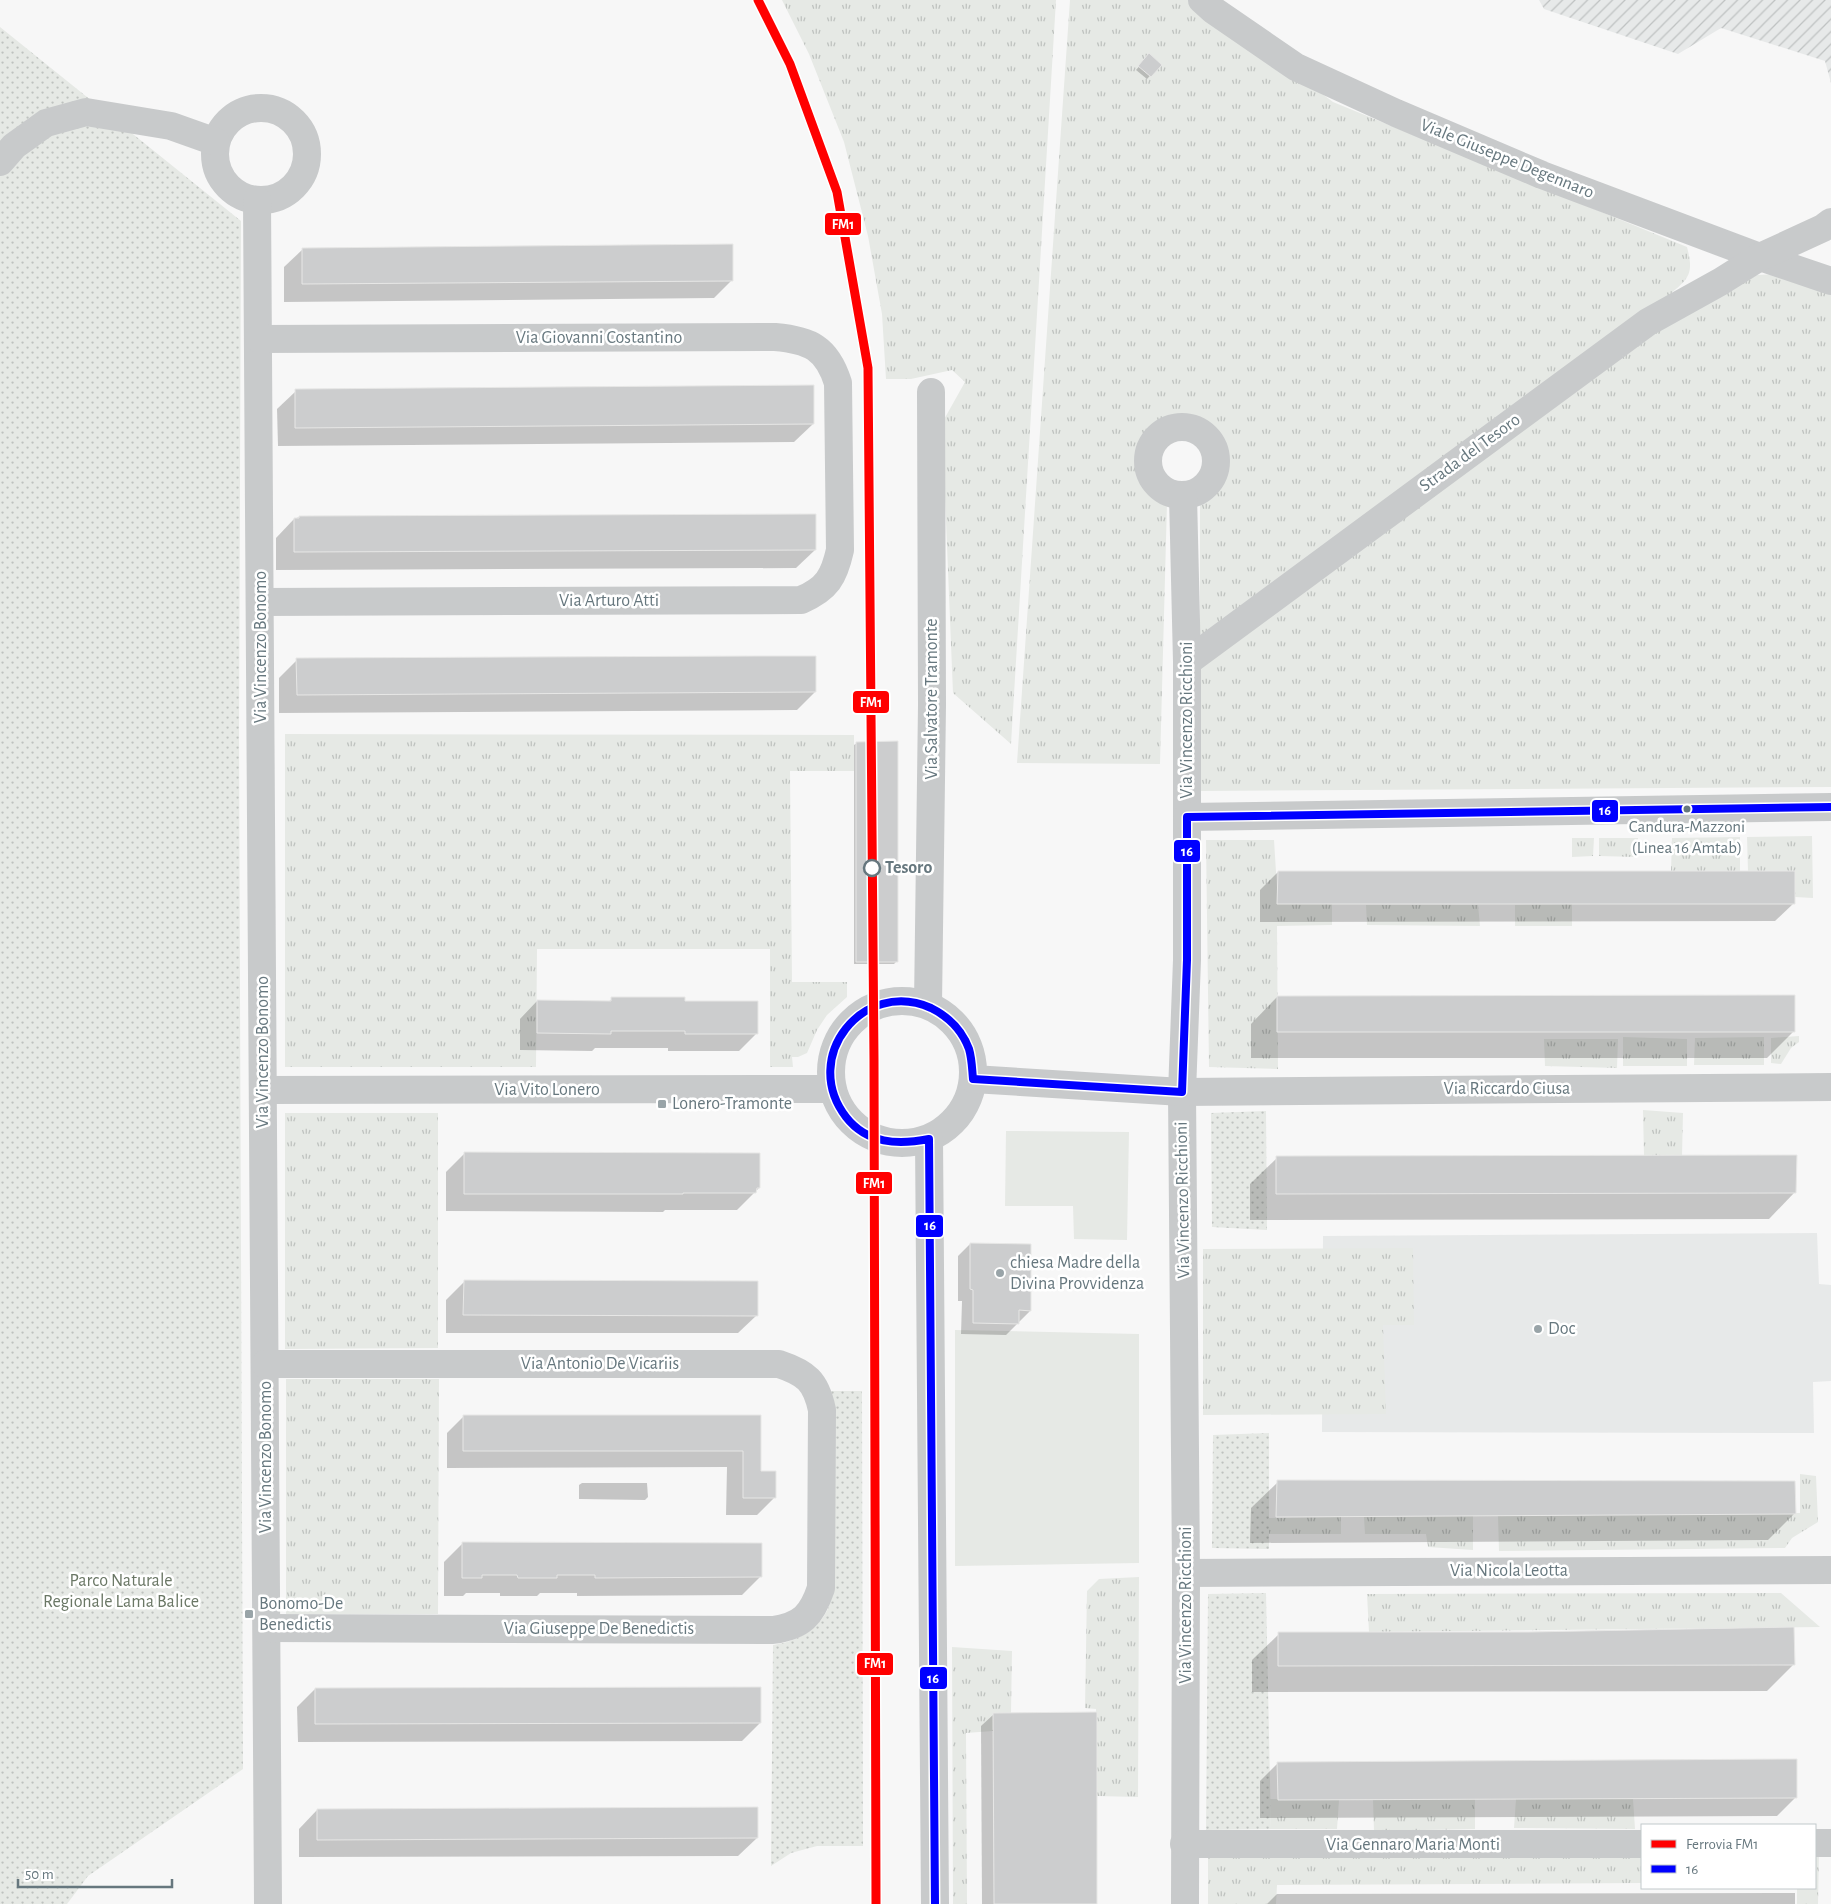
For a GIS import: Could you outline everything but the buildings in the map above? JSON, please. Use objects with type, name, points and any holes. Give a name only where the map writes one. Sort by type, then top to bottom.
[{"type":"street","name":"Viale Giuseppe Degennaro","points":[[1202,0],[1213,10],[1296,67],[1341,88],[1542,176],[1760,257],[1831,281]]},
{"type":"street","points":[[265,108],[280,112],[294,122],[302,135],[307,150],[305,166],[299,180],[287,192],[273,199],[257,200],[238,194],[223,181],[216,162],[216,142],[223,128],[235,116],[249,110],[265,108]]},
{"type":"street","points":[[0,162],[14,146],[46,123],[86,112],[171,126],[216,142]]},
{"type":"street","name":"Via Vincenzo Bonomo","points":[[257,200],[268,1904]]},
{"type":"street","name":"Strada del Tesoro","points":[[1187,662],[1648,322],[1720,282],[1760,257],[1823,228],[1831,222]]},
{"type":"street","name":"Via Giovanni Costantino","points":[[259,339],[794,338],[813,345],[833,366],[838,383],[839,461]]},
{"type":"street","name":"Via Salvatore Tramonte","points":[[928,1005],[932,706],[931,392]]},
{"type":"street","name":"Via Arturo Atti","points":[[261,602],[801,600],[815,594],[827,584],[836,569],[840,550],[839,461]]},
{"type":"street","name":"Via Vincenzo Ricchioni","points":[[1183,496],[1187,662],[1187,960],[1182,1092],[1186,1573],[1185,1904]]},
{"type":"street","points":[[1187,817],[1831,807]]},
{"type":"street","points":[[907,1000],[928,1005],[948,1017],[963,1035],[971,1056],[973,1079],[968,1098],[959,1115],[945,1129],[929,1139],[908,1144],[888,1143],[868,1136],[852,1123],[839,1107],[832,1090],[830,1065],[836,1044],[848,1025],[864,1011],[885,1002],[907,1000]]},
{"type":"street","name":"Via Riccardo Ciusa","points":[[973,1079],[1182,1092],[1831,1087]]},
{"type":"street","name":"Via Vito Lonero","points":[[263,1090],[832,1090]]},
{"type":"street","points":[[929,1139],[935,1904]]},
{"type":"street","name":"Via Antonio De Vicariis","points":[[265,1364],[779,1364],[797,1370],[811,1381],[819,1395],[822,1410],[822,1498]]},
{"type":"street","name":"Via Giuseppe De Benedictis","points":[[267,1628],[773,1630],[789,1628],[804,1619],[815,1605],[821,1588],[822,1498]]},
{"type":"street","name":"Via Nicola Leotta","points":[[1186,1573],[1831,1570]]},
{"type":"street","points":[[1816,1843],[1831,1843]]},
{"type":"street","name":"Via Gennaro Maria Monti","points":[[1184,1844],[1641,1844]]},
{"type":"shaded area","points":[[1539,0],[1831,0],[1831,83],[1825,61],[1721,28],[1678,54],[1544,9]]},
{"type":"shaded area","points":[[1817,1233],[1819,1284],[1831,1285],[1831,1381],[1813,1382],[1814,1433],[1322,1432],[1323,1236]]},
{"type":"green space","points":[[782,0],[1056,0],[1011,744],[953,693],[942,423],[965,382],[952,370],[911,379],[886,379],[882,314],[868,236],[844,142],[809,54]]},
{"type":"green space","points":[[1070,0],[1198,0],[1333,102],[1687,247],[1690,265],[1687,277],[1666,298],[1200,636],[1200,500],[1221,483],[1227,457],[1221,435],[1203,419],[1184,416],[1158,423],[1139,444],[1139,480],[1167,503],[1160,764],[1017,763]]},
{"type":"green space","name":"Parco Naturale Regionale Lama Balice","points":[[0,27],[241,221],[239,734],[243,1769],[88,1876],[67,1904],[0,1904]]},
{"type":"green space","points":[[1777,274],[1831,292],[1831,787],[1201,791],[1201,665],[1629,345],[1757,275]]},
{"type":"green space","points":[[285,734],[854,735],[854,771],[790,771],[792,982],[847,982],[847,997],[827,1015],[817,1030],[807,1053],[798,1057],[792,1057],[793,1067],[770,1067],[770,949],[537,949],[536,1067],[285,1067]]},
{"type":"green space","points":[[1812,836],[1813,898],[1795,897],[1795,871],[1748,871],[1747,837]]},
{"type":"green space","points":[[1740,837],[1740,871],[1671,871],[1672,838]]},
{"type":"green space","points":[[1572,838],[1594,838],[1593,856],[1572,857]]},
{"type":"green space","points":[[1599,838],[1638,838],[1637,857],[1599,856]]},
{"type":"green space","points":[[1206,840],[1274,840],[1278,904],[1332,904],[1332,925],[1277,926],[1278,1069],[1209,1067]]},
{"type":"green space","points":[[1572,904],[1572,926],[1515,926],[1515,905]]},
{"type":"green space","points":[[1366,905],[1478,905],[1480,926],[1367,925]]},
{"type":"green space","points":[[1799,1036],[1799,1042],[1791,1048],[1781,1064],[1771,1063],[1771,1038]]},
{"type":"green space","points":[[1623,1037],[1687,1039],[1687,1066],[1623,1066]]},
{"type":"green space","points":[[1764,1037],[1764,1065],[1694,1065],[1695,1038]]},
{"type":"green space","points":[[1544,1039],[1618,1039],[1617,1068],[1545,1066]]},
{"type":"green space","points":[[1643,1110],[1683,1113],[1682,1156],[1644,1156]]},
{"type":"green space","points":[[1266,1111],[1267,1230],[1212,1227],[1211,1113]]},
{"type":"green space","points":[[285,1113],[438,1113],[438,1348],[285,1349]]},
{"type":"green space","points":[[1006,1131],[1129,1132],[1127,1240],[1074,1239],[1073,1206],[1005,1206]]},
{"type":"green space","points":[[1413,1248],[1414,1325],[1383,1325],[1386,1414],[1203,1415],[1203,1249]]},
{"type":"green space","points":[[955,1330],[1139,1334],[1139,1563],[955,1566]]},
{"type":"green space","points":[[286,1379],[439,1379],[438,1614],[286,1614]]},
{"type":"green space","points":[[828,1391],[862,1391],[863,1846],[817,1846],[791,1853],[771,1866],[773,1645],[793,1640],[811,1630],[825,1615],[832,1595]]},
{"type":"green space","points":[[1269,1433],[1269,1549],[1212,1548],[1213,1435]]},
{"type":"green space","points":[[1800,1474],[1816,1476],[1818,1522],[1792,1538],[1785,1548],[1499,1551],[1498,1516],[1800,1513]]},
{"type":"green space","points":[[1473,1516],[1473,1550],[1428,1547],[1426,1534],[1365,1534],[1364,1517]]},
{"type":"green space","points":[[1341,1517],[1341,1534],[1269,1534],[1269,1518]]},
{"type":"green space","points":[[1139,1577],[1138,1797],[1097,1796],[1096,1709],[1085,1708],[1087,1591],[1099,1579]]},
{"type":"green space","points":[[1266,1593],[1271,1829],[1206,1830],[1208,1594]]},
{"type":"green space","points":[[1781,1593],[1820,1627],[1369,1632],[1367,1594]]},
{"type":"green space","points":[[952,1647],[1012,1651],[1011,1713],[993,1713],[993,1731],[966,1733],[967,1904],[953,1904]]},
{"type":"green space","points":[[1270,1799],[1339,1800],[1337,1829],[1271,1829]]},
{"type":"green space","points":[[1475,1799],[1475,1829],[1374,1831],[1373,1800]]},
{"type":"green space","points":[[1516,1799],[1633,1799],[1635,1829],[1514,1828]]},
{"type":"green space","points":[[1816,1853],[1819,1853],[1818,1904],[1797,1904],[1797,1889],[1816,1889]]},
{"type":"green space","points":[[1641,1854],[1641,1883],[1277,1885],[1276,1904],[1208,1904],[1208,1858]]},
{"type":"rail line","name":"FM1","points":[[758,0],[790,64],[837,192],[868,368],[874,1060],[876,1904]]},
{"type":"transit line","name":"16","points":[[935,1904],[929,1139],[906,1142],[884,1140],[863,1133],[846,1117],[834,1094],[830,1070],[835,1048],[846,1029],[862,1013],[883,1004],[906,1002],[931,1008],[954,1025],[963,1036],[969,1049],[973,1079],[1182,1092],[1187,960],[1187,817],[1831,807]]},
{"type":"place","name":"Candura-Mazzoni (Linea 16 Amtab)","points":[[1687,809]]},
{"type":"place","name":"Tesoro","points":[[872,868]]},
{"type":"place","name":"Lonero-Tramonte","points":[[662,1104]]},
{"type":"place","name":"chiesa Madre della Divina Provvidenza","points":[[1000,1273]]},
{"type":"place","name":"Doc","points":[[1538,1329]]},
{"type":"place","name":"Bonomo-De Benedictis","points":[[249,1614]]}]
